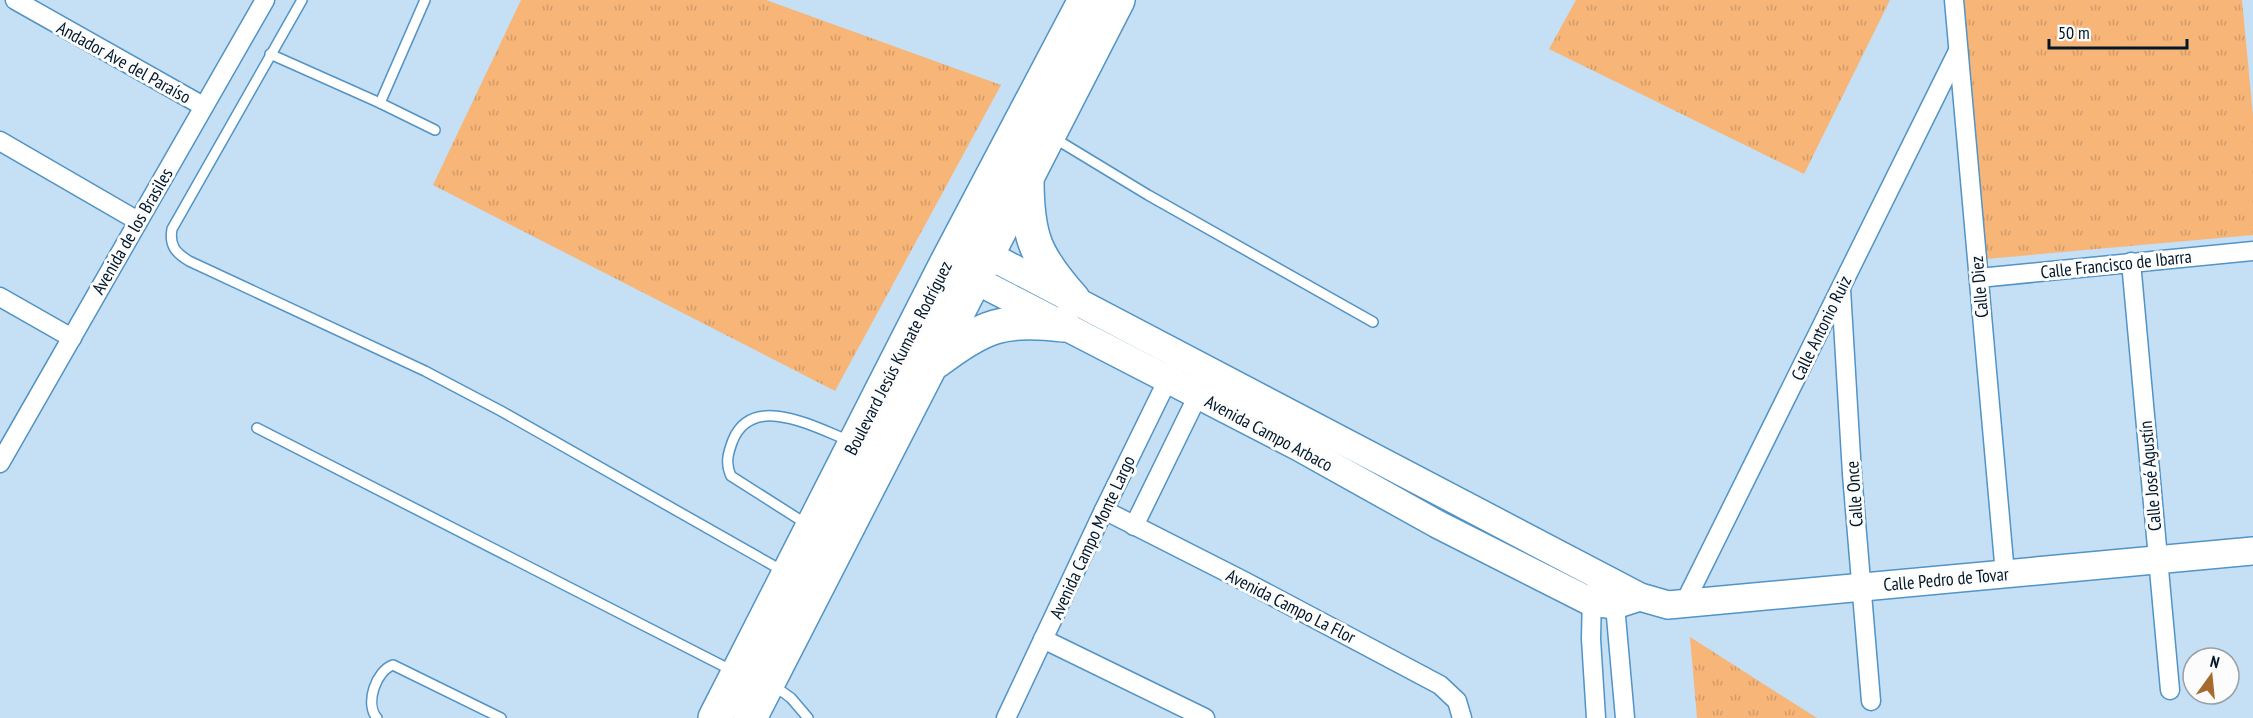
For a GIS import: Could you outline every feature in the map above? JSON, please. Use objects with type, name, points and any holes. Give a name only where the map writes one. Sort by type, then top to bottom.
[{"type":"highway","name":"Boulevard Jesús Kumate Rodríguez","points":[[715,718],[1084,0]]},
{"type":"highway","name":"Boulevard Jesús Kumate Rodríguez","points":[[750,718],[1118,0]]},
{"type":"highway","points":[[931,366],[966,339],[1002,324],[1034,321],[1068,312],[1032,237],[1027,214],[1027,178]]},
{"type":"street","name":"Andador Ave del Paraíso","points":[[15,0],[203,106]]},
{"type":"street","name":"Avenida de los Brasiles","points":[[1,460],[265,0]]},
{"type":"street","name":"Calle Diez","points":[[1954,0],[2005,574]]},
{"type":"street","name":"Calle Antonio Ruiz","points":[[1684,604],[1958,51]]},
{"type":"street","points":[[0,141],[138,221]]},
{"type":"street","name":"Avenida Campo Arbaco","points":[[953,251],[981,268],[1174,368],[1198,395],[1297,446],[1437,524],[1611,592]]},
{"type":"street","name":"Calle Francisco de Ibarra","points":[[1979,278],[2253,251]]},
{"type":"street","name":"Calle José Agustín","points":[[2131,262],[2170,690]]},
{"type":"street","name":"Calle Once","points":[[1841,287],[1852,474],[1871,701]]},
{"type":"street","points":[[0,297],[72,338]]},
{"type":"street","name":"Avenida Campo Arbaco","points":[[1174,368],[1210,371],[1611,592]]},
{"type":"street","name":"Avenida Campo Monte Largo","points":[[1006,718],[1174,368]]},
{"type":"street","points":[[1134,526],[1210,371]]},
{"type":"street","name":"Avenida Campo La Flor","points":[[1104,510],[1244,581],[1440,686],[1457,701],[1462,718]]},
{"type":"street","name":"Calle Pedro de Tovar","points":[[1611,592],[1668,605],[1684,604],[2253,551]]},
{"type":"street","points":[[1596,718],[1591,639],[1611,592]]},
{"type":"street","points":[[1611,592],[1625,718]]},
{"type":"street","points":[[1043,639],[1205,718]]},
{"type":"lane","points":[[302,0],[172,230],[170,239],[177,253],[189,261],[453,386],[788,574]]},
{"type":"lane","points":[[380,103],[425,0]]},
{"type":"lane","points":[[270,54],[435,130]]},
{"type":"lane","points":[[1049,135],[1148,195],[1373,321]]},
{"type":"lane","points":[[812,527],[731,476],[727,460],[734,438],[742,424],[753,417],[772,415],[803,423],[855,443]]},
{"type":"lane","points":[[257,428],[737,674]]},
{"type":"lane","points":[[377,718],[371,711],[370,700],[385,669],[393,665],[501,718]]},
{"type":"lane","points":[[769,681],[791,698],[808,718]]},
{"type":"green space","points":[[521,0],[766,0],[1001,85],[835,391],[433,185]]},
{"type":"green space","points":[[1576,0],[1890,0],[1804,174],[1549,49]]},
{"type":"green space","points":[[1963,0],[2242,0],[2253,116],[2253,235],[1986,259]]},
{"type":"green space","points":[[1690,637],[1817,718],[1697,718]]}]
